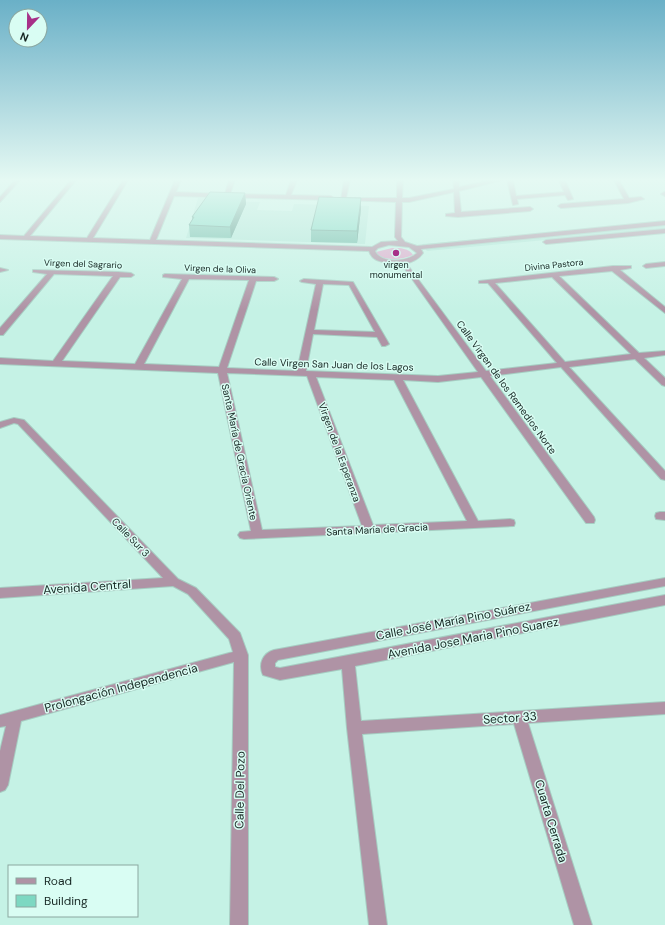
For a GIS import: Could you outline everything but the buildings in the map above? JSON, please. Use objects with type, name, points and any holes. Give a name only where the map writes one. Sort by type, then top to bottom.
[{"type":"street","points":[[26,237],[38,223]]},
{"type":"street","points":[[89,240],[99,223]]},
{"type":"street","points":[[152,242],[160,223]]},
{"type":"street","points":[[398,223],[398,237],[403,244]]},
{"type":"street","points":[[418,251],[664,223]]},
{"type":"street","points":[[373,251],[377,246],[389,243],[403,244],[418,251],[665,231]]},
{"type":"street","points":[[0,236],[373,251]]},
{"type":"street","points":[[389,243],[398,237]]},
{"type":"street","points":[[0,241],[373,251]]},
{"type":"street","name":"Calle Virgen de los Remedios Norte","points":[[373,251],[380,260],[409,264],[485,375],[590,520]]},
{"type":"street","points":[[409,264],[416,259],[418,251]]},
{"type":"street","points":[[646,266],[665,264]]},
{"type":"street","name":"Divina Pastora","points":[[481,282],[629,267]]},
{"type":"street","points":[[613,268],[665,311]]},
{"type":"street","name":"Virgen del Sagrario","points":[[35,271],[131,274]]},
{"type":"street","points":[[0,333],[53,272]]},
{"type":"street","points":[[56,363],[118,274]]},
{"type":"street","points":[[553,274],[665,383]]},
{"type":"street","name":"Virgen de la Oliva","points":[[165,276],[274,280]]},
{"type":"street","points":[[138,367],[186,277]]},
{"type":"street","points":[[222,370],[253,279]]},
{"type":"street","points":[[304,281],[351,283],[385,344]]},
{"type":"street","points":[[490,281],[563,365],[665,477]]},
{"type":"street","points":[[306,374],[310,332],[320,282]]},
{"type":"street","points":[[310,332],[380,335]]},
{"type":"street","name":"Calle Virgen San Juan de los Lagos","points":[[0,361],[438,379],[485,375],[665,353]]},
{"type":"street","name":"Santa María de Gracia Oriente","points":[[222,370],[257,534]]},
{"type":"street","name":"Virgen de la Esperanza","points":[[306,374],[369,529]]},
{"type":"street","points":[[396,377],[474,524]]},
{"type":"street","name":"Calle Sur 3","points":[[0,425],[18,420],[174,582],[192,591],[235,637],[241,655]]},
{"type":"street","name":"Santa María de Gracia","points":[[244,535],[510,523]]},
{"type":"street","name":"Avenida Central","points":[[0,593],[174,582]]},
{"type":"street","name":"Calle José María Pino Suárez","points":[[280,674],[268,671],[268,660],[274,655],[665,582]]},
{"type":"street","name":"Avenida Jose Maria Pino Suarez","points":[[280,674],[665,600]]},
{"type":"street","name":"Prolongación Independencia","points":[[0,720],[241,655]]},
{"type":"street","name":"Calle Del Pozo","points":[[239,925],[241,655]]},
{"type":"street","points":[[348,662],[354,728],[378,925]]},
{"type":"street","name":"Sector 33","points":[[354,728],[665,708]]},
{"type":"street","points":[[0,785],[16,716]]},
{"type":"street","name":"Cuarta Cerrada","points":[[519,718],[583,925]]},
{"type":"shaded area","points":[[190,223],[367,223],[365,244],[186,238]]},
{"type":"shaded area","points":[[665,223],[665,229],[427,251],[422,244]]},
{"type":"shaded area","points":[[392,248],[407,250],[413,255],[395,259],[377,256],[376,252]]},
{"type":"place","name":"virgen monumental","points":[[396,253]]}]
